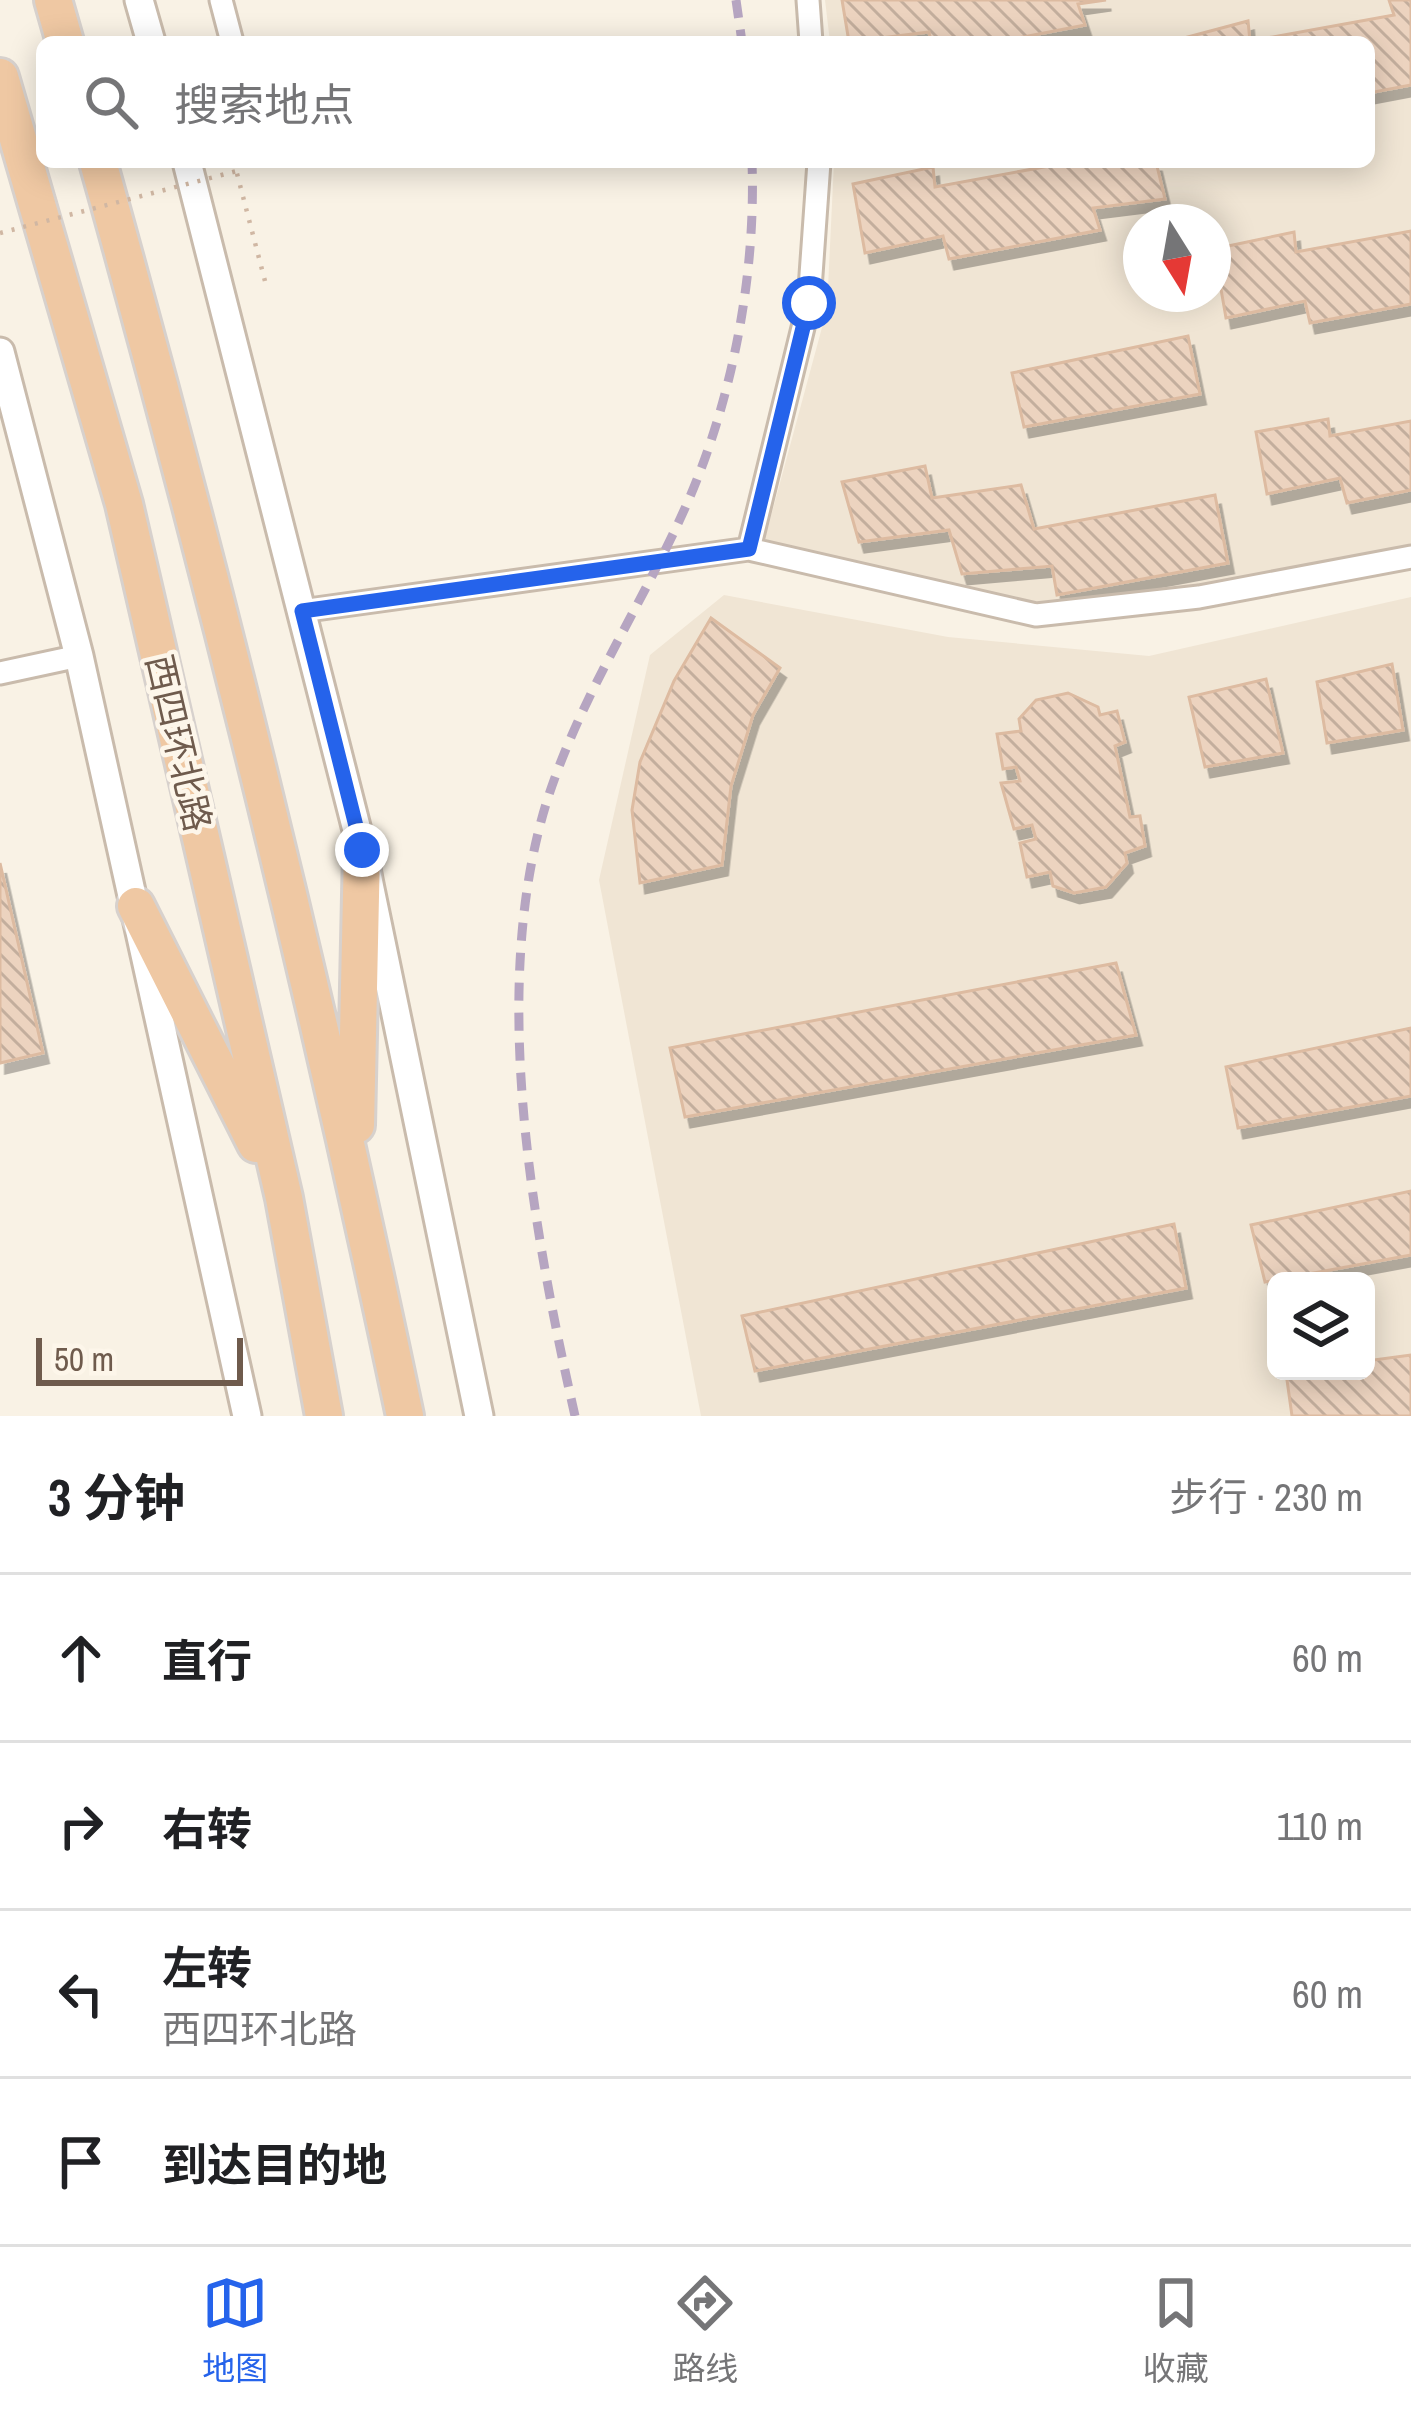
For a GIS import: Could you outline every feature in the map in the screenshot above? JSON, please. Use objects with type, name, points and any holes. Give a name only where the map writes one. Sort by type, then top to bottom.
[{"type":"highway","points":[[53,0],[62,36]]},
{"type":"highway","name":"西四环北路","points":[[0,77],[124,504],[284,1198],[324,1416]]},
{"type":"highway","name":"西四环北路","points":[[100,168],[190,488],[355,1176],[405,1416]]},
{"type":"highway","points":[[355,1176],[362,850]]},
{"type":"highway","points":[[136,906],[284,1198]]},
{"type":"street","points":[[139,0],[149,36]]},
{"type":"street","points":[[221,0],[230,36]]},
{"type":"street","points":[[808,0],[811,36]]},
{"type":"street","points":[[189,168],[362,850],[479,1416]]},
{"type":"street","points":[[749,549],[809,303],[819,168]]},
{"type":"street","points":[[0,352],[79,656],[247,1416]]},
{"type":"street","points":[[302,611],[749,549],[1036,615],[1199,597],[1411,556]]},
{"type":"street","points":[[0,673],[79,656]]},
{"type":"path","points":[[236,168],[266,285]]},
{"type":"path","points":[[0,233],[237,171]]},
{"type":"shaded area","points":[[825,0],[1411,0],[1411,546],[1135,597],[1035,604],[764,542],[827,309],[834,168],[1375,168],[1375,36],[829,36]]},
{"type":"shaded area","points":[[724,595],[948,637],[1149,656],[1411,597],[1411,1416],[701,1416],[599,880],[650,655]]},
{"type":"building","points":[[842,0],[1106,0],[1078,4],[1085,25],[1028,36],[930,36],[929,32],[848,36]]},
{"type":"building","points":[[1389,0],[1411,0],[1411,85],[1375,92],[1375,36],[1278,36],[1394,15]]},
{"type":"building","points":[[1248,21],[1250,36],[1192,36]]},
{"type":"building","points":[[933,168],[935,187],[1038,168],[1157,168],[1165,199],[1093,208],[1100,230],[949,259],[943,236],[865,253],[853,184]]},
{"type":"building","points":[[1411,231],[1411,304],[1310,323],[1305,301],[1226,318],[1225,312],[1231,312],[1231,245],[1294,232],[1296,252]]},
{"type":"building","points":[[1188,336],[1200,394],[1024,427],[1012,373]]},
{"type":"building","points":[[1328,419],[1330,436],[1411,421],[1411,490],[1347,503],[1340,478],[1267,494],[1256,432]]},
{"type":"building","points":[[925,466],[932,498],[1021,485],[1034,529],[1215,495],[1228,563],[1057,595],[1052,566],[962,574],[949,530],[859,542],[842,482]]},
{"type":"building","points":[[711,618],[780,668],[753,715],[731,786],[722,865],[640,883],[632,810],[640,762],[674,681]]},
{"type":"building","points":[[1392,664],[1403,730],[1327,743],[1317,682]]},
{"type":"building","points":[[1266,679],[1283,753],[1205,767],[1189,697]]},
{"type":"building","points":[[1068,693],[1098,707],[1100,715],[1117,711],[1125,742],[1115,746],[1130,817],[1140,816],[1145,846],[1125,853],[1127,863],[1106,887],[1074,893],[1053,886],[1050,872],[1027,877],[1020,843],[1036,839],[1032,825],[1014,829],[1001,783],[1020,781],[1016,767],[1003,769],[997,734],[1021,731],[1019,719],[1036,700]]},
{"type":"building","points":[[0,863],[43,1053],[0,1063]]},
{"type":"building","points":[[1116,963],[1136,1035],[685,1117],[670,1048]]},
{"type":"building","points":[[1411,1028],[1411,1096],[1238,1128],[1226,1067]]},
{"type":"building","points":[[1411,1191],[1411,1255],[1319,1272],[1267,1272],[1265,1282],[1251,1225]]},
{"type":"building","points":[[1174,1224],[1186,1288],[755,1371],[742,1316]]},
{"type":"building","points":[[1411,1355],[1411,1416],[1292,1416],[1287,1380],[1375,1380],[1375,1360]]},
{"type":"railway","points":[[736,0],[741,36]]},
{"type":"railway","points":[[575,1416],[545,1268],[523,1110],[521,952],[529,876],[546,804],[576,725],[689,499],[718,419],[745,291],[752,168]]},
{"type":"route","points":[[362,850],[302,611],[749,549],[809,303]]}]
